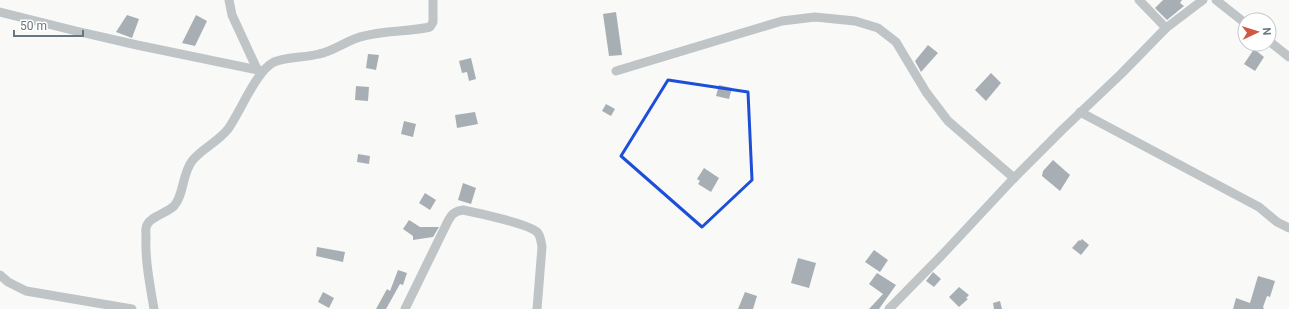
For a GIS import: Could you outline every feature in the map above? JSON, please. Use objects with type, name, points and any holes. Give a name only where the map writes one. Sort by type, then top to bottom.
[{"type":"street","points":[[229,0],[232,15],[260,70]]},
{"type":"street","points":[[154,309],[146,261],[147,224],[175,205],[186,172],[192,160],[222,136],[229,127],[260,70],[274,62],[284,59],[330,51],[362,36],[430,27],[433,22],[433,0]]},
{"type":"street","points":[[1139,0],[1166,28]]},
{"type":"street","points":[[890,309],[942,256],[1014,178],[1080,112],[1166,28],[1203,0]]},
{"type":"street","points":[[1216,0],[1237,16]]},
{"type":"street","points":[[0,12],[129,44],[260,70]]},
{"type":"street","points":[[616,71],[782,21],[815,17],[854,20],[878,28],[896,42],[926,92],[948,121],[1014,178]]},
{"type":"street","points":[[1277,47],[1289,57]]},
{"type":"street","points":[[1080,112],[1259,207],[1277,222],[1289,228]]},
{"type":"street","points":[[405,309],[447,223],[452,214],[458,210],[464,210],[525,226],[538,233],[542,247],[537,309]]},
{"type":"street","points":[[0,275],[8,282],[26,291],[132,309]]},
{"type":"highlighted area","points":[[668,80],[748,92],[752,180],[702,227],[621,156]]},
{"type":"building","points":[[1163,0],[1182,0],[1180,3],[1184,6],[1167,20],[1155,8]]},
{"type":"building","points":[[616,12],[622,55],[609,56],[603,14]]},
{"type":"building","points":[[127,15],[139,19],[132,38],[116,32]]},
{"type":"building","points":[[196,15],[207,21],[195,46],[182,43]]},
{"type":"building","points":[[928,45],[938,53],[921,72],[915,61]]},
{"type":"building","points":[[1252,52],[1258,52],[1264,57],[1255,71],[1244,64]]},
{"type":"building","points":[[368,54],[379,55],[376,70],[366,68]]},
{"type":"building","points":[[471,58],[476,79],[469,81],[467,72],[462,73],[459,61]]},
{"type":"building","points":[[991,73],[1001,83],[986,101],[975,90]]},
{"type":"building","points":[[719,85],[732,88],[729,99],[716,96]]},
{"type":"building","points":[[356,86],[369,87],[368,101],[355,100]]},
{"type":"building","points":[[606,104],[615,109],[611,116],[602,111]]},
{"type":"building","points":[[475,112],[478,124],[457,128],[455,115]]},
{"type":"building","points":[[404,121],[416,124],[413,137],[401,134]]},
{"type":"building","points":[[358,154],[370,156],[369,164],[357,162]]},
{"type":"building","points":[[1053,160],[1070,175],[1060,191],[1042,176],[1043,171]]},
{"type":"building","points":[[704,168],[719,178],[711,192],[698,184],[700,181],[697,179]]},
{"type":"building","points":[[463,183],[476,188],[471,204],[458,200]]},
{"type":"building","points":[[425,193],[436,200],[430,210],[419,203]]},
{"type":"building","points":[[409,220],[420,227],[439,227],[433,237],[413,240],[413,236],[403,229]]},
{"type":"building","points":[[1082,239],[1089,245],[1081,255],[1072,248],[1079,240],[1080,241]]},
{"type":"building","points":[[317,247],[345,252],[343,262],[316,256]]},
{"type":"building","points":[[874,250],[888,260],[880,272],[865,262]]},
{"type":"building","points":[[798,258],[816,263],[809,288],[791,283]]},
{"type":"building","points":[[398,270],[407,273],[403,285],[400,284],[386,309],[376,309],[387,289],[390,291]]},
{"type":"building","points":[[933,272],[941,279],[934,287],[926,281]]},
{"type":"building","points":[[877,273],[896,285],[879,309],[869,309],[883,294],[869,284]]},
{"type":"building","points":[[1258,276],[1275,281],[1270,297],[1267,296],[1263,307],[1264,309],[1233,309],[1236,298],[1250,303]]},
{"type":"building","points":[[959,287],[969,295],[966,298],[968,299],[959,307],[949,297]]},
{"type":"building","points":[[323,292],[334,298],[329,308],[318,302]]},
{"type":"building","points":[[745,292],[757,296],[753,309],[738,309]]},
{"type":"building","points":[[1000,301],[1002,309],[994,309],[993,303]]}]
